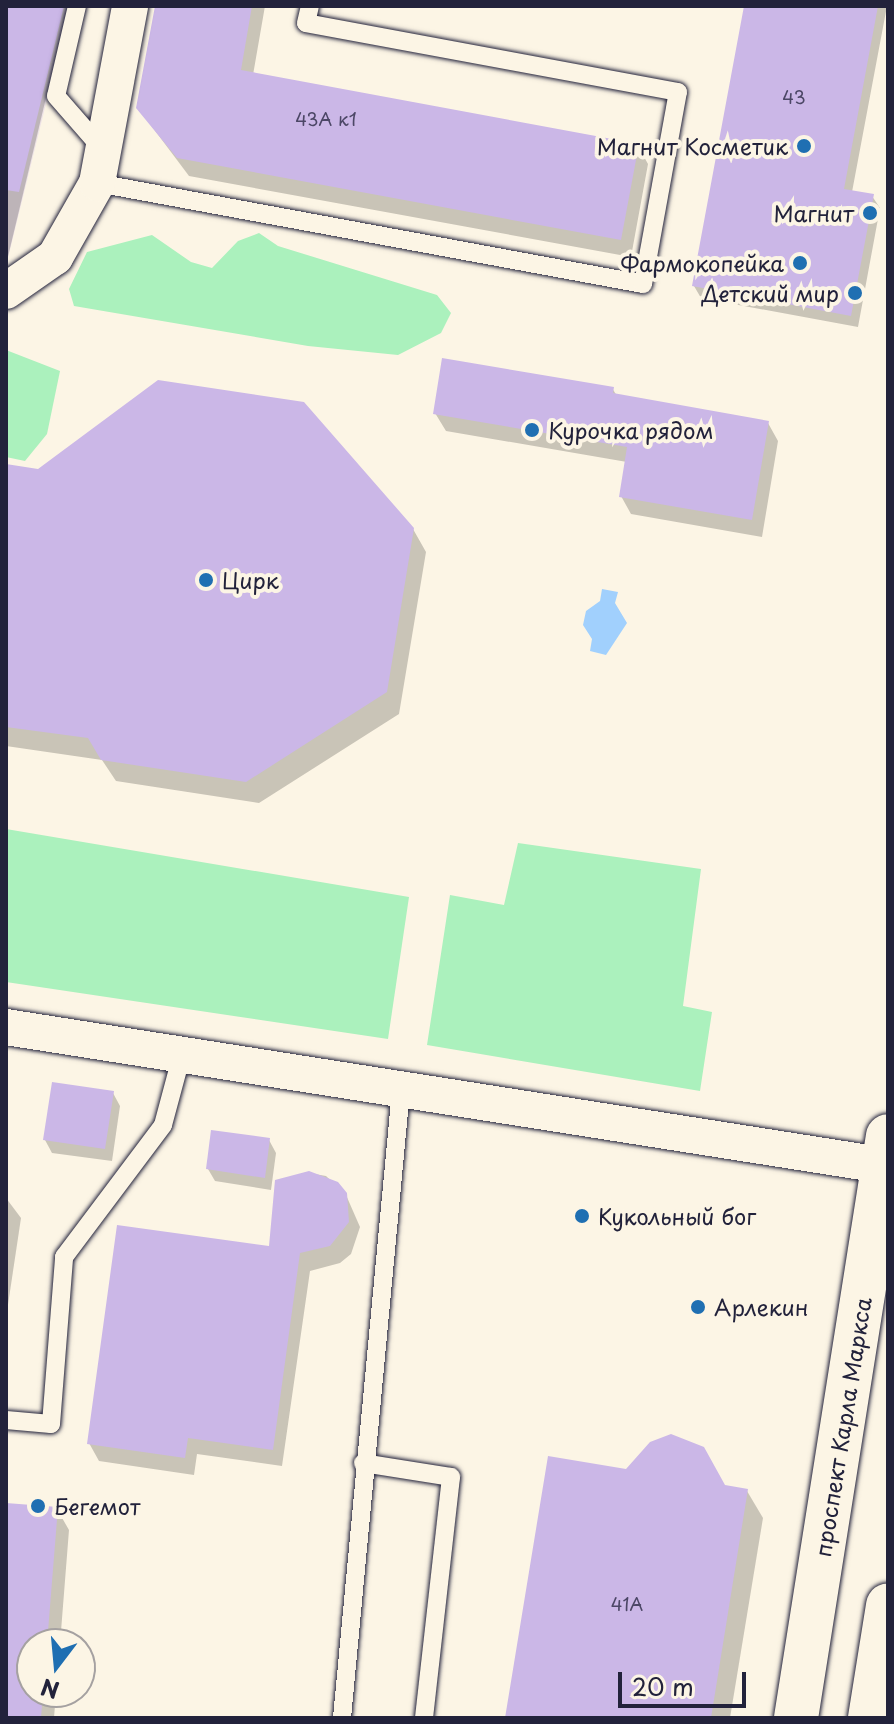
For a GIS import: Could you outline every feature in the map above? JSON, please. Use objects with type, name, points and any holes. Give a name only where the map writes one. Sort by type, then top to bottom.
[{"type":"main road","name":"проспект Карла Маркса","points":[[796,1718],[887,1156]]},
{"type":"main road","points":[[870,1718],[888,1605]]},
{"type":"street","points":[[6,291],[55,257],[100,167],[130,6]]},
{"type":"street","points":[[6,1027],[181,1058],[887,1156]]},
{"type":"lane","points":[[77,6],[56,96],[100,167],[643,284],[678,92],[306,23],[310,6]]},
{"type":"lane","points":[[6,1420],[51,1424],[64,1257],[163,1125],[181,1058]]},
{"type":"lane","points":[[342,1718],[363,1463],[401,1090]]},
{"type":"lane","points":[[363,1463],[451,1477],[424,1718]]},
{"type":"shaded area","points":[[6,6],[70,6],[6,266]]},
{"type":"green space","points":[[259,233],[278,246],[437,295],[451,313],[441,333],[398,355],[308,346],[74,306],[69,289],[87,252],[152,235],[191,262],[212,268],[238,241]]},
{"type":"green space","points":[[6,350],[60,371],[47,434],[25,461],[6,457]]},
{"type":"green space","points":[[6,829],[409,897],[388,1039],[6,982]]},
{"type":"green space","points":[[518,843],[701,869],[683,1006],[712,1012],[700,1091],[427,1045],[450,895],[504,905]]},
{"type":"water","points":[[602,589],[618,592],[615,603],[627,623],[606,655],[590,651],[592,639],[583,625],[586,611],[600,601]]},
{"type":"building","points":[[6,6],[64,6],[19,192],[6,190]]},
{"type":"building","points":[[155,6],[252,6],[241,70],[639,144],[621,240],[177,158],[136,108]]},
{"type":"building","points":[[744,6],[878,6],[844,189],[874,194],[851,316],[692,286]]},
{"type":"building","points":[[442,358],[614,387],[613,393],[769,421],[752,520],[619,497],[627,447],[433,414]]},
{"type":"building","name":"Цирк","points":[[158,380],[304,402],[414,528],[387,692],[246,782],[101,760],[88,738],[6,727],[6,464],[38,469]]},
{"type":"building","points":[[52,1082],[114,1091],[105,1149],[43,1140]]},
{"type":"building","points":[[211,1130],[270,1138],[265,1178],[206,1169]]},
{"type":"building","points":[[309,1171],[338,1182],[347,1193],[349,1222],[330,1246],[300,1253],[273,1450],[188,1438],[185,1458],[87,1444],[117,1225],[269,1246],[275,1180]]},
{"type":"building","points":[[671,1434],[704,1447],[725,1485],[748,1489],[711,1718],[505,1718],[548,1456],[626,1469],[650,1442]]},
{"type":"building","points":[[6,1503],[58,1507],[48,1628],[16,1628],[16,1708],[42,1708],[41,1718],[6,1718]]},
{"type":"place","name":"Магнит Косметик","points":[[804,146]]},
{"type":"place","name":"Магнит","points":[[870,213]]},
{"type":"place","name":"Фармокопейка","points":[[800,263]]},
{"type":"place","name":"Детский мир","points":[[855,293]]},
{"type":"place","name":"Курочка рядом","points":[[532,430]]},
{"type":"place","name":"Цирк","points":[[206,580]]},
{"type":"place","name":"Кукольный бог","points":[[582,1216]]},
{"type":"place","name":"Арлекин","points":[[698,1307]]},
{"type":"place","name":"Бегемот","points":[[38,1506]]}]
